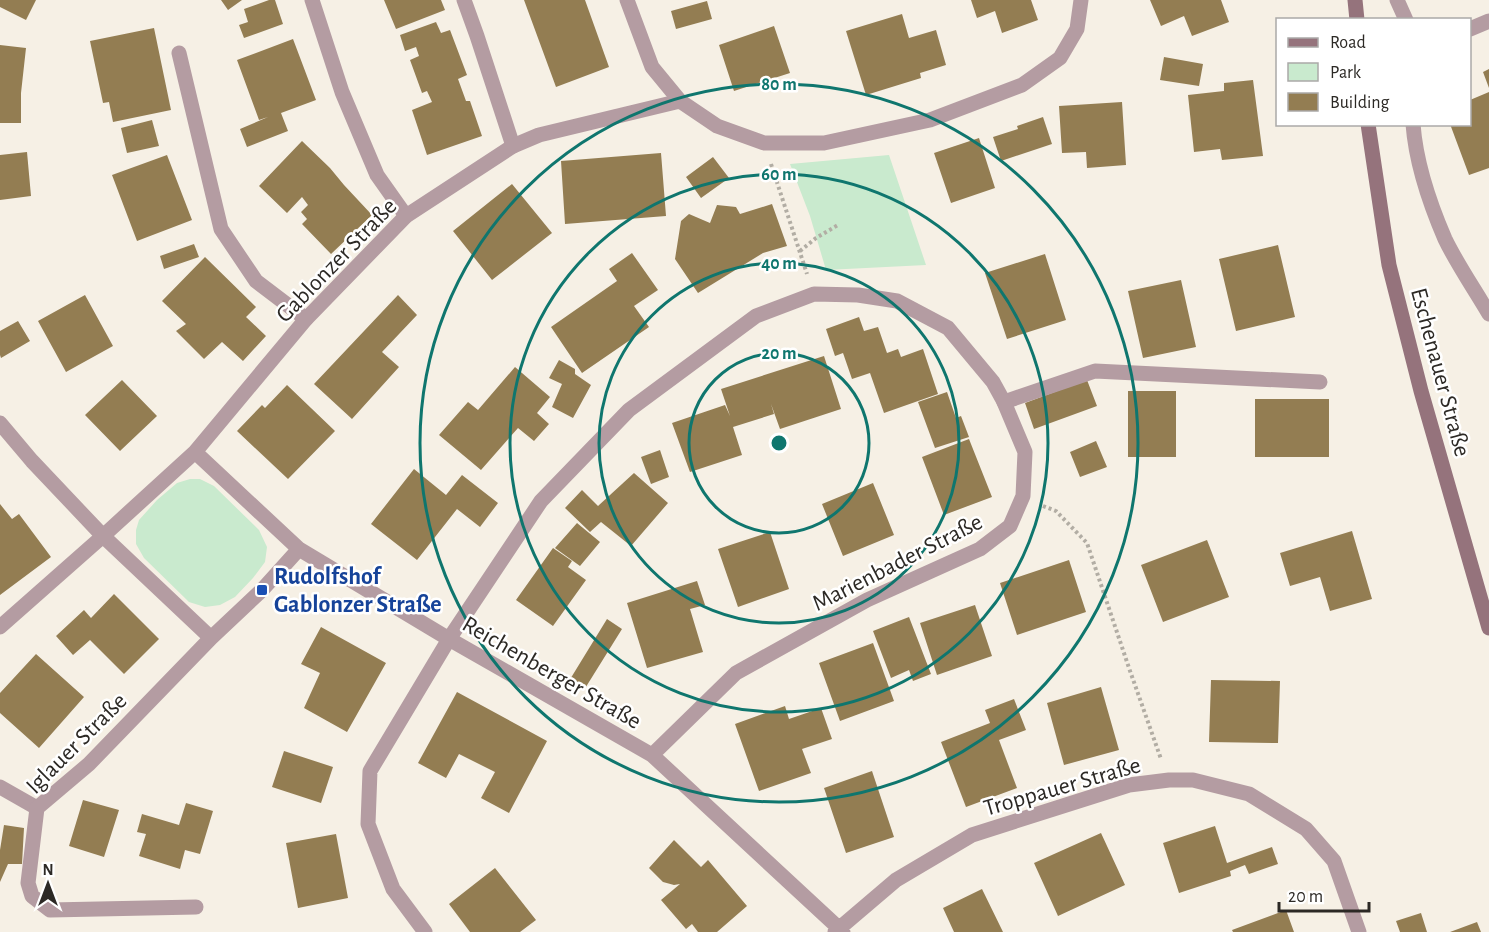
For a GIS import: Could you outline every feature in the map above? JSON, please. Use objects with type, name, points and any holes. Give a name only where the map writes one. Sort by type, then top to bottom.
[{"type":"main road","points":[[1355,0],[1357,18]]},
{"type":"main road","name":"Eschenauer Straße","points":[[1368,126],[1389,265],[1421,391],[1489,628]]},
{"type":"street","points":[[312,0],[342,92],[377,176],[406,216]]},
{"type":"street","points":[[464,0],[513,146]]},
{"type":"street","points":[[627,0],[652,67],[680,101],[717,126],[764,144],[824,144],[930,120],[1022,85],[1060,58],[1077,29],[1081,0]]},
{"type":"street","points":[[1397,0],[1405,18]]},
{"type":"street","points":[[1471,29],[1489,21]]},
{"type":"street","points":[[179,53],[221,229],[256,281],[306,319]]},
{"type":"street","name":"Gablonzer Straße","points":[[0,627],[195,452],[306,319],[406,216],[513,146],[540,135],[680,101]]},
{"type":"street","points":[[1413,126],[1415,147],[1427,196],[1446,241],[1489,314]]},
{"type":"street","name":"Marienbader Straße","points":[[425,932],[393,889],[368,824],[370,771],[449,639],[541,501],[629,410],[756,316],[814,294],[858,295],[897,301],[948,328],[993,382],[1025,452],[1023,496],[1010,526],[980,549],[867,600],[736,673],[652,755]]},
{"type":"street","points":[[1004,402],[1095,371],[1320,382]]},
{"type":"street","points":[[0,423],[103,536],[211,638]]},
{"type":"street","name":"Reichenberger Straße","points":[[195,452],[299,549],[449,639],[652,755],[839,931]]},
{"type":"street","name":"Iglauer Straße","points":[[196,907],[50,910],[32,896],[28,883],[37,808],[89,764],[211,638],[262,590],[299,549]]},
{"type":"street","name":"Troppauer Straße","points":[[839,931],[896,880],[972,836],[1129,785],[1169,780],[1193,780],[1249,794],[1306,830],[1334,861],[1359,932]]},
{"type":"street","points":[[0,787],[37,808]]},
{"type":"path","points":[[764,144],[814,294]]},
{"type":"path","points":[[800,251],[838,225]]},
{"type":"path","points":[[1023,496],[1056,512],[1088,543],[1169,780]]},
{"type":"green space","points":[[889,155],[926,265],[826,270],[810,216],[790,164]]},
{"type":"green space","points":[[200,479],[214,486],[259,530],[267,547],[265,562],[253,578],[235,597],[220,605],[205,607],[189,602],[144,558],[136,544],[139,520],[177,483]]},
{"type":"building","points":[[0,0],[36,0],[26,20],[0,7]]},
{"type":"building","points":[[221,0],[242,0],[228,10]]},
{"type":"building","points":[[275,0],[283,24],[244,38],[239,25],[248,22],[244,9]]},
{"type":"building","points":[[384,0],[441,0],[445,10],[396,29]]},
{"type":"building","points":[[524,0],[585,0],[609,67],[556,87]]},
{"type":"building","points":[[971,0],[1031,0],[1038,20],[1002,33],[995,11],[977,18]]},
{"type":"building","points":[[1150,0],[1221,0],[1229,22],[1192,36],[1184,16],[1161,26]]},
{"type":"building","points":[[707,1],[712,19],[676,29],[671,11]]},
{"type":"building","points":[[902,14],[909,38],[936,30],[946,65],[920,73],[921,78],[866,95],[846,31]]},
{"type":"building","points":[[436,22],[441,33],[450,30],[467,75],[458,79],[466,101],[470,101],[482,136],[427,155],[412,110],[432,102],[427,91],[422,93],[410,60],[419,56],[416,47],[405,51],[400,35]]},
{"type":"building","points":[[774,26],[790,73],[734,91],[719,45]]},
{"type":"building","points":[[154,28],[171,110],[113,122],[109,102],[103,103],[90,41]]},
{"type":"building","points":[[293,39],[316,100],[281,113],[288,131],[247,147],[240,129],[268,117],[259,120],[237,60]]},
{"type":"building","points":[[0,45],[26,48],[21,93],[21,123],[0,123]]},
{"type":"building","points":[[1164,57],[1203,64],[1199,86],[1160,80]]},
{"type":"building","points":[[1489,69],[1489,88],[1483,72]]},
{"type":"building","points":[[1253,80],[1263,156],[1222,160],[1220,149],[1194,152],[1188,95],[1224,91],[1224,83]]},
{"type":"building","points":[[1489,92],[1489,168],[1469,175],[1451,126],[1471,126],[1471,100]]},
{"type":"building","points":[[1122,102],[1126,165],[1087,168],[1086,152],[1062,153],[1059,106]]},
{"type":"building","points":[[1043,117],[1052,144],[1001,161],[993,137],[1018,129],[1017,126]]},
{"type":"building","points":[[152,120],[159,146],[127,153],[121,128]]},
{"type":"building","points":[[979,138],[995,188],[951,203],[934,153]]},
{"type":"building","points":[[302,141],[372,215],[331,254],[302,224],[307,219],[301,212],[308,205],[302,197],[287,213],[259,186]]},
{"type":"building","points":[[27,152],[31,196],[0,200],[0,155]]},
{"type":"building","points":[[661,153],[666,216],[565,224],[561,161]]},
{"type":"building","points":[[167,155],[192,220],[137,241],[112,175]]},
{"type":"building","points":[[713,157],[729,178],[701,198],[686,177]]},
{"type":"building","points":[[512,184],[552,233],[492,280],[453,231]]},
{"type":"building","points":[[772,204],[787,246],[763,253],[698,293],[675,259],[681,221],[689,214],[710,223],[717,205],[736,207],[740,214]]},
{"type":"building","points":[[194,244],[199,257],[164,269],[160,256]]},
{"type":"building","points":[[1278,245],[1295,317],[1236,331],[1219,259]]},
{"type":"building","points":[[632,253],[658,290],[634,306],[649,327],[582,373],[551,327],[617,281],[609,269]]},
{"type":"building","points":[[1045,254],[1066,320],[1007,339],[985,273]]},
{"type":"building","points":[[205,257],[256,307],[246,317],[266,336],[243,361],[222,342],[204,359],[176,331],[186,324],[162,301]]},
{"type":"building","points":[[1181,280],[1196,347],[1143,358],[1128,291]]},
{"type":"building","points":[[85,295],[113,346],[66,372],[38,321]]},
{"type":"building","points":[[398,295],[417,315],[382,352],[399,367],[352,419],[314,384]]},
{"type":"building","points":[[859,317],[864,331],[878,327],[887,353],[898,349],[901,357],[923,349],[938,394],[884,413],[870,373],[852,379],[843,353],[835,356],[826,329]]},
{"type":"building","points":[[18,321],[30,341],[1,358],[0,331]]},
{"type":"building","points":[[824,356],[841,409],[780,429],[771,404],[774,414],[733,427],[742,455],[690,472],[672,423],[725,405],[730,416],[721,389]]},
{"type":"building","points":[[559,360],[575,369],[575,374],[591,385],[573,418],[552,407],[562,384],[549,378]]},
{"type":"building","points":[[515,367],[550,397],[537,413],[549,424],[534,441],[518,428],[481,470],[439,435],[468,402],[478,410]]},
{"type":"building","points":[[122,380],[157,416],[120,451],[85,415]]},
{"type":"building","points":[[1087,380],[1097,406],[1034,429],[1025,403]]},
{"type":"building","points":[[287,385],[335,431],[288,479],[237,431],[262,405],[265,408]]},
{"type":"building","points":[[1128,391],[1176,391],[1176,457],[1128,457]]},
{"type":"building","points":[[947,392],[956,418],[961,416],[969,437],[935,448],[918,402]]},
{"type":"building","points":[[1255,399],[1329,399],[1329,457],[1255,457]]},
{"type":"building","points":[[969,439],[992,497],[944,515],[922,457]]},
{"type":"building","points":[[1096,441],[1107,467],[1080,477],[1070,452]]},
{"type":"building","points":[[660,450],[669,477],[651,484],[641,457]]},
{"type":"building","points":[[414,469],[446,495],[462,475],[498,503],[480,527],[457,509],[417,560],[371,524]]},
{"type":"building","points":[[634,473],[668,503],[631,546],[601,522],[590,532],[565,508],[582,490],[598,506]]},
{"type":"building","points":[[873,483],[894,535],[843,556],[822,504]]},
{"type":"building","points":[[0,504],[12,519],[19,514],[51,557],[0,595]]},
{"type":"building","points":[[577,523],[600,542],[580,566],[555,548]]},
{"type":"building","points":[[1352,531],[1372,599],[1330,611],[1320,577],[1290,586],[1280,553]]},
{"type":"building","points":[[770,532],[789,589],[738,607],[718,549]]},
{"type":"building","points":[[1207,540],[1229,597],[1163,622],[1141,565]]},
{"type":"building","points":[[553,548],[572,561],[568,567],[586,580],[553,626],[516,600]]},
{"type":"building","points":[[1069,560],[1086,612],[1017,635],[1000,583]]},
{"type":"building","points":[[697,581],[705,605],[690,609],[703,652],[647,668],[627,603]]},
{"type":"building","points":[[114,594],[159,639],[124,674],[90,640],[73,655],[56,636],[84,610],[91,618]]},
{"type":"building","points":[[975,605],[992,656],[937,675],[920,623]]},
{"type":"building","points":[[909,617],[931,674],[913,681],[909,670],[891,678],[873,631]]},
{"type":"building","points":[[607,619],[622,629],[584,690],[569,681]]},
{"type":"building","points":[[321,627],[386,663],[347,732],[304,708],[320,673],[301,664]]},
{"type":"building","points":[[873,643],[894,701],[840,721],[819,663]]},
{"type":"building","points":[[36,654],[84,697],[39,748],[0,713],[0,693]]},
{"type":"building","points":[[1211,680],[1280,681],[1278,743],[1209,742]]},
{"type":"building","points":[[1101,687],[1119,750],[1064,765],[1047,703]]},
{"type":"building","points":[[457,692],[547,741],[509,813],[481,798],[495,772],[459,754],[446,778],[418,763]]},
{"type":"building","points":[[1014,699],[1026,730],[999,740],[1017,788],[966,807],[941,742],[990,723],[985,710]]},
{"type":"building","points":[[785,706],[789,719],[821,708],[832,739],[802,749],[811,773],[759,791],[735,724]]},
{"type":"building","points":[[284,751],[333,767],[321,803],[272,787]]},
{"type":"building","points":[[872,771],[894,837],[846,853],[824,788]]},
{"type":"building","points":[[83,800],[119,810],[104,857],[69,846]]},
{"type":"building","points":[[186,803],[213,811],[200,854],[185,850],[180,869],[139,856],[146,834],[137,832],[142,814],[179,825]]},
{"type":"building","points":[[4,825],[24,828],[22,864],[8,864],[0,882],[0,850]]},
{"type":"building","points":[[1215,826],[1227,863],[1272,847],[1278,864],[1249,874],[1245,865],[1230,871],[1231,876],[1179,893],[1163,843]]},
{"type":"building","points":[[1101,833],[1125,885],[1058,916],[1034,863]]},
{"type":"building","points":[[336,834],[348,898],[298,908],[286,843]]},
{"type":"building","points":[[674,840],[701,867],[708,860],[747,906],[717,932],[698,932],[692,924],[686,929],[661,900],[680,884],[663,882],[649,868]]},
{"type":"building","points":[[495,868],[536,920],[520,932],[470,932],[449,904]]},
{"type":"building","points":[[982,889],[1003,932],[954,932],[943,908]]},
{"type":"building","points":[[1286,910],[1294,932],[1233,932],[1232,930]]},
{"type":"building","points":[[1421,913],[1427,932],[1400,932],[1396,921]]},
{"type":"building","points":[[1477,922],[1481,932],[1450,932]]},
{"type":"place","name":"Rudolfshof Gablonzer Straße","points":[[262,590]]}]
